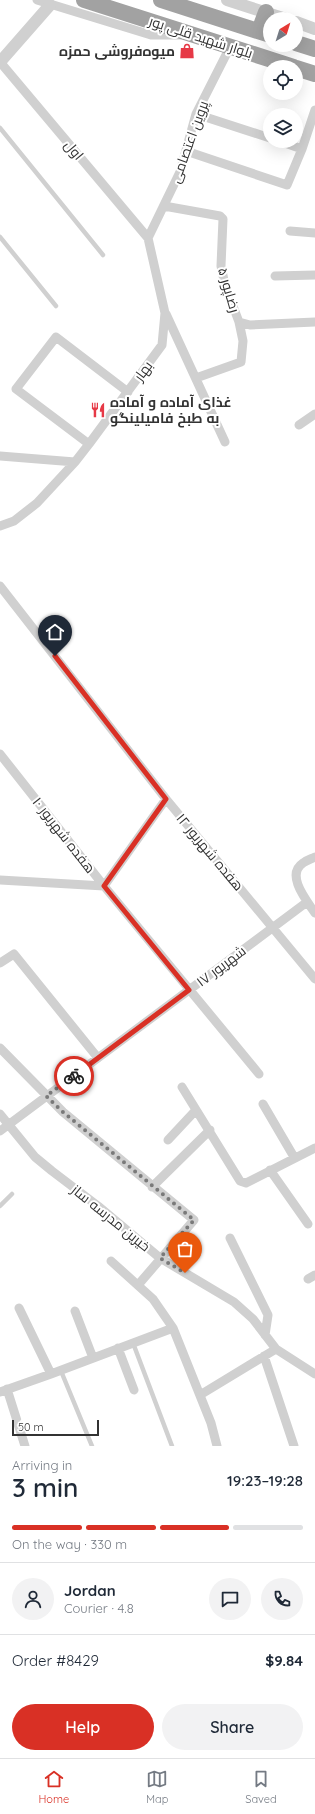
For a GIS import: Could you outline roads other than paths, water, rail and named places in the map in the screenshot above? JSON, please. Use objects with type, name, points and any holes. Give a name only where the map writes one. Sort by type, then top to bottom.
[{"type":"highway","name":"بلوار شهید قلی پور","points":[[84,0],[272,60]]},
{"type":"highway","name":"بلوار شهید قلی پور","points":[[161,0],[263,33]]},
{"type":"highway","points":[[303,45],[315,49]]},
{"type":"highway","name":"بلوار شهید قلی پور","points":[[303,70],[315,74]]},
{"type":"street","points":[[37,0],[151,35],[196,36]]},
{"type":"street","points":[[234,1],[266,12]]},
{"type":"street","points":[[0,62],[50,5]]},
{"type":"street","points":[[303,25],[315,29]]},
{"type":"street","name":"پروین اعتصامی","points":[[148,238],[180,172],[196,114],[230,47]]},
{"type":"street","name":"اول","points":[[0,62],[148,238]]},
{"type":"street","points":[[303,145],[315,110]]},
{"type":"street","points":[[196,114],[263,136]]},
{"type":"street","points":[[186,152],[288,185],[302,148]]},
{"type":"street","name":"رضاپور ۵","points":[[164,206],[220,216],[224,219],[221,266],[225,285],[239,322],[250,325],[315,322]]},
{"type":"street","points":[[290,231],[315,233]]},
{"type":"street","name":"بهار","points":[[0,526],[14,521],[37,503],[75,462],[162,345],[165,313],[148,238]]},
{"type":"street","points":[[275,276],[315,275]]},
{"type":"street","points":[[165,313],[225,442]]},
{"type":"street","points":[[196,378],[240,362],[243,341],[239,322]]},
{"type":"street","points":[[89,444],[16,389],[56,337],[128,392]]},
{"type":"street","points":[[299,425],[315,414]]},
{"type":"street","points":[[0,456],[75,462]]},
{"type":"street","name":"هفده شهریور ۱۲","points":[[0,586],[166,799],[315,979]]},
{"type":"street","name":"هفده شهریور ۱۰","points":[[0,754],[104,886],[259,1074]]},
{"type":"street","points":[[0,880],[104,886],[166,799]]},
{"type":"street","points":[[315,857],[302,863],[296,874],[297,884],[315,913]]},
{"type":"street","name":"۱۷ شهریور","points":[[0,1131],[307,902]]},
{"type":"street","points":[[0,963],[14,954],[98,1058]]},
{"type":"street","points":[[0,1048],[63,1112],[152,1187],[194,1220],[138,1285]]},
{"type":"street","points":[[182,1087],[210,1130],[240,1182],[246,1183],[294,1157],[315,1148]]},
{"type":"street","points":[[263,1104],[294,1157]]},
{"type":"street","points":[[168,1140],[196,1110]]},
{"type":"street","name":"خیرین مدرسه ساز","points":[[0,1114],[10,1124],[35,1157],[98,1206],[160,1258],[234,1302],[253,1318],[276,1349],[315,1374]]},
{"type":"street","points":[[152,1187],[210,1130]]},
{"type":"street","points":[[270,1170],[308,1224]]},
{"type":"street","points":[[230,1238],[268,1315],[265,1335]]},
{"type":"street","points":[[111,1261],[153,1299],[173,1328],[211,1423],[217,1446]]},
{"type":"street","points":[[19,1308],[51,1374]]},
{"type":"street","points":[[75,1311],[93,1358]]},
{"type":"street","points":[[25,1446],[3,1390],[61,1371],[173,1328]]},
{"type":"street","points":[[118,1348],[134,1390]]},
{"type":"street","points":[[200,1395],[276,1349]]},
{"type":"street","points":[[264,1356],[294,1446]]},
{"type":"lane","points":[[0,128],[103,255]]},
{"type":"lane","points":[[0,237],[56,306]]},
{"type":"lane","points":[[0,1206],[12,1194]]},
{"type":"lane","points":[[133,1343],[172,1446]]},
{"type":"lane","points":[[61,1371],[92,1446]]},
{"type":"place","name":"میوه‌فروشی حمزه","points":[[187,51]]},
{"type":"place","name":"غذای آماده و آماده به طبخ فامیلینگو","points":[[98,410]]}]
